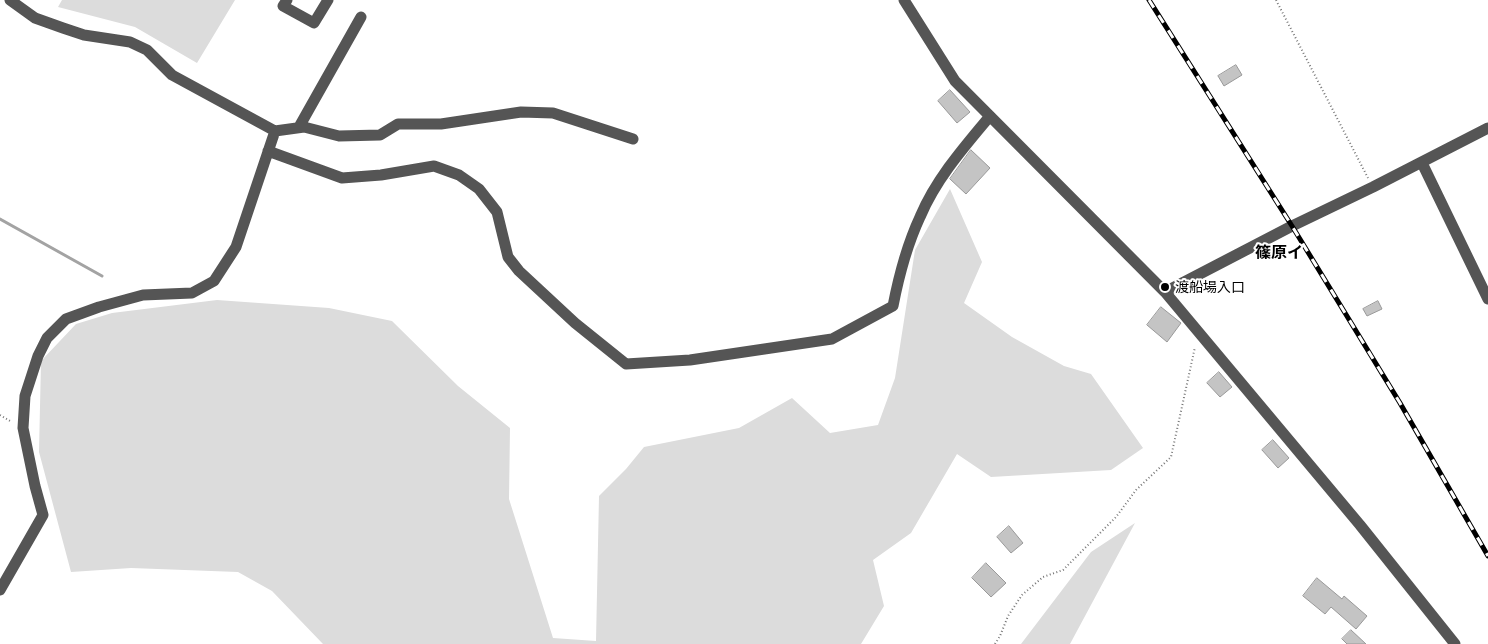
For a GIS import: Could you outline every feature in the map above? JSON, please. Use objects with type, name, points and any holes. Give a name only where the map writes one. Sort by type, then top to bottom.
[{"type":"street","points":[[10,0],[35,18],[63,28],[84,35],[130,42],[146,50],[172,75],[275,131],[304,127],[338,136],[380,135],[398,124],[441,124],[528,112],[553,113],[633,139]]},
{"type":"street","points":[[287,0],[283,6],[314,23],[328,0]]},
{"type":"street","points":[[904,0],[955,81],[1165,292],[1354,518],[1455,644]]},
{"type":"street","points":[[299,127],[361,17]]},
{"type":"street","points":[[268,151],[342,178],[381,175],[434,166],[459,175],[479,189],[496,212],[508,257],[519,271],[575,323],[626,364],[690,360],[832,339],[894,306],[898,279],[920,216],[940,181],[990,116]]},
{"type":"street","points":[[1165,292],[1488,128]]},
{"type":"street","points":[[0,590],[44,515],[35,486],[23,428],[25,396],[38,356],[47,338],[66,319],[99,307],[144,295],[192,293],[214,281],[236,247],[275,131]]},
{"type":"street","points":[[1422,163],[1488,300]]},
{"type":"path","points":[[1276,0],[1373,187]]},
{"type":"path","points":[[995,644],[1008,616],[1022,595],[1043,577],[1063,570],[1116,517],[1136,490],[1171,457],[1198,332]]},
{"type":"shaded area","points":[[62,0],[235,0],[197,63],[135,27],[58,7]]},
{"type":"shaded area","points":[[950,189],[982,262],[964,303],[1012,337],[1064,366],[1091,374],[1143,448],[1111,470],[991,477],[957,454],[911,533],[873,560],[884,606],[861,644],[323,644],[272,591],[238,572],[131,568],[71,572],[39,452],[41,361],[76,324],[112,313],[217,300],[329,308],[392,321],[458,386],[510,428],[509,499],[553,638],[596,641],[599,496],[626,469],[644,447],[739,428],[792,398],[830,433],[878,425],[895,378],[915,250]]},
{"type":"shaded area","points":[[1135,523],[1070,644],[1021,644],[1091,552]]},
{"type":"building","points":[[1236,65],[1242,75],[1224,86],[1218,76]]},
{"type":"building","points":[[950,90],[970,112],[957,123],[938,101]]},
{"type":"building","points":[[971,150],[990,168],[966,194],[950,179]]},
{"type":"building","points":[[1378,301],[1382,309],[1367,316],[1363,309]]},
{"type":"building","points":[[1161,307],[1181,323],[1167,342],[1147,325]]},
{"type":"building","points":[[1219,372],[1232,387],[1220,397],[1207,383]]},
{"type":"building","points":[[1273,440],[1289,458],[1278,468],[1262,450]]},
{"type":"building","points":[[1009,526],[1023,543],[1011,553],[997,537]]},
{"type":"building","points":[[986,563],[1006,583],[991,597],[972,578]]},
{"type":"building","points":[[1317,578],[1342,599],[1344,596],[1367,616],[1356,629],[1331,607],[1325,614],[1303,596]]},
{"type":"building","points":[[1351,630],[1366,644],[1347,644],[1342,639]]},
{"type":"waterway","points":[[0,219],[102,276]]},
{"type":"railway","points":[[1149,0],[1292,226],[1400,403],[1488,556]]},
{"type":"place","name":"渡船場入口","points":[[1165,287]]},
{"type":"district","name":"篠原イ","points":[[1279,253]]}]
